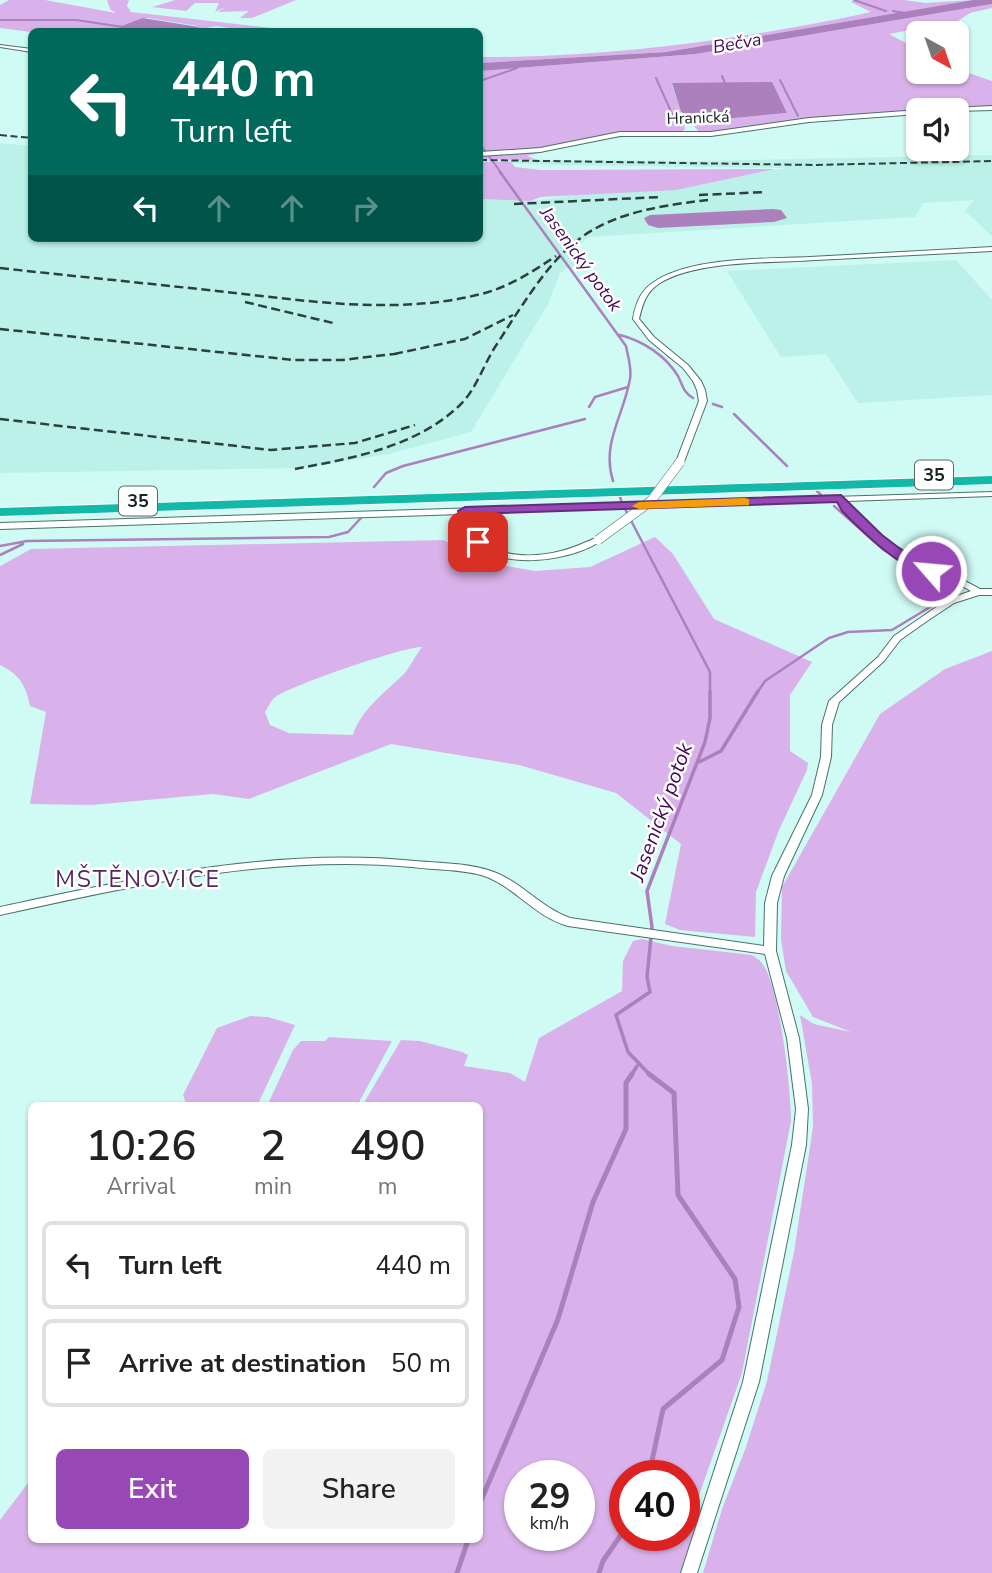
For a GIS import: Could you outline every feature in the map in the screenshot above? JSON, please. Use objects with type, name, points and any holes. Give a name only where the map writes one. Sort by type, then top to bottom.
[{"type":"highway","name":"35","points":[[0,505],[992,473]]},
{"type":"highway","name":"35","points":[[0,512],[992,480]]},
{"type":"street","points":[[0,46],[28,50]]},
{"type":"street","points":[[969,109],[992,108]]},
{"type":"street","name":"Hranická","points":[[483,154],[540,150],[610,135],[711,134],[809,120],[906,113]]},
{"type":"street","points":[[465,511],[468,528],[478,542],[506,555],[553,557],[598,540],[651,501],[680,462],[703,401],[702,391],[688,367],[652,339],[636,319],[640,299],[648,290],[689,270],[730,263],[992,249]]},
{"type":"street","points":[[0,526],[992,494]]},
{"type":"street","points":[[841,499],[847,509],[898,554],[978,592]]},
{"type":"street","points":[[689,1573],[751,1382],[799,1145],[803,1109],[793,1038],[770,951],[771,902],[778,876],[817,795],[826,757],[827,724],[834,701],[881,659],[897,638],[951,601],[978,592],[992,592]]},
{"type":"street","points":[[0,911],[190,872],[329,860],[391,862],[491,874],[549,917],[636,934],[770,951]]},
{"type":"shaded area","points":[[9,0],[45,0],[116,13],[110,9],[107,0],[129,0],[127,6],[131,12],[272,28],[195,28],[198,26],[143,18],[132,28],[28,28],[28,32],[0,28],[0,5]]},
{"type":"shaded area","points":[[175,0],[296,0],[252,18],[240,18],[249,11],[218,12],[225,7],[215,12],[219,3],[195,3],[186,11],[152,7]]},
{"type":"shaded area","points":[[904,0],[925,3],[973,0],[666,52],[483,63],[483,57],[577,54],[676,45],[776,31],[871,12],[851,2]]},
{"type":"shaded area","points":[[992,4],[992,8],[970,13],[958,21],[906,21],[906,31],[889,34],[906,43],[906,84],[970,84],[970,73],[992,81],[992,107],[969,108],[969,98],[906,98],[906,112],[830,117],[700,133],[694,126],[701,121],[787,113],[672,84],[681,112],[676,120],[684,123],[685,129],[681,132],[591,140],[527,156],[535,159],[529,160],[483,159],[483,71],[696,54]]},
{"type":"shaded area","points":[[0,143],[28,146],[28,242],[483,242],[483,199],[530,201],[787,168],[560,165],[483,162],[483,159],[702,161],[906,157],[906,161],[969,161],[969,155],[992,155],[992,236],[965,211],[974,200],[923,203],[915,217],[588,237],[571,253],[576,268],[566,268],[560,273],[548,304],[471,432],[389,454],[302,468],[0,473]]},
{"type":"shaded area","points":[[483,162],[511,162],[515,167],[541,170],[775,169],[676,190],[541,197],[530,201],[483,199]]},
{"type":"shaded area","points":[[956,260],[992,300],[992,395],[858,403],[826,354],[781,357],[727,271]]},
{"type":"shaded area","points":[[655,537],[673,554],[714,619],[812,662],[790,695],[790,751],[808,763],[807,770],[779,830],[756,892],[755,937],[680,930],[665,924],[681,844],[616,793],[519,765],[391,744],[249,799],[213,794],[92,805],[30,804],[46,712],[30,706],[21,681],[0,665],[0,566],[31,549],[443,540],[490,563],[535,571],[590,567]],"holes":[[[422,647],[405,672],[367,710],[353,735],[289,733],[270,725],[265,712],[274,698],[283,693],[371,660]]]},
{"type":"shaded area","points":[[992,651],[992,1573],[703,1573],[722,1509],[767,1381],[794,1252],[813,1127],[812,1084],[800,1015],[814,1024],[851,1032],[813,1017],[786,971],[781,940],[782,887],[880,714],[945,669]]},
{"type":"shaded area","points":[[642,939],[672,946],[752,955],[764,966],[770,979],[784,1041],[789,1087],[791,1121],[742,1373],[700,1493],[700,1460],[609,1460],[609,1551],[689,1551],[682,1573],[0,1573],[0,1520],[28,1483],[28,1543],[483,1543],[483,1102],[364,1102],[401,1040],[420,1041],[462,1052],[468,1055],[464,1066],[510,1073],[525,1082],[539,1038],[622,991],[623,961],[633,941]]},
{"type":"shaded area","points":[[250,1016],[268,1017],[295,1025],[259,1102],[186,1102],[183,1095],[217,1028]]},
{"type":"shaded area","points":[[329,1037],[392,1041],[359,1102],[269,1102],[293,1050],[301,1041],[325,1041]]},
{"type":"water","points":[[973,0],[992,0],[992,4],[696,54],[483,71],[483,63],[666,52]]},
{"type":"water","points":[[143,18],[199,27],[122,28],[119,27]]},
{"type":"water","points":[[772,82],[787,113],[701,121],[681,112],[672,83]]},
{"type":"water","points":[[781,210],[787,218],[774,222],[658,228],[648,225],[644,218],[650,215]]},
{"type":"waterway","points":[[854,0],[886,11]]},
{"type":"waterway","name":"Bečva","points":[[893,11],[905,13]]},
{"type":"waterway","points":[[0,20],[76,20],[123,27]]},
{"type":"waterway","name":"Jasenický potok","points":[[483,80],[517,68]]},
{"type":"waterway","points":[[722,76],[725,83]]},
{"type":"waterway","points":[[656,78],[673,116]]},
{"type":"waterway","points":[[780,80],[798,116]]},
{"type":"waterway","name":"Jasenický potok","points":[[483,148],[502,174]]},
{"type":"waterway","name":"Jasenický potok","points":[[500,172],[626,346],[630,367],[628,387]]},
{"type":"waterway","points":[[620,335],[637,341],[660,355],[673,368],[685,391],[693,398]]},
{"type":"waterway","points":[[589,407],[595,397],[628,387]]},
{"type":"waterway","name":"Jasenický potok","points":[[613,481],[610,454],[628,387]]},
{"type":"waterway","points":[[713,404],[722,407]]},
{"type":"waterway","points":[[734,414],[787,466]]},
{"type":"waterway","points":[[374,487],[386,473],[403,466],[585,419]]},
{"type":"waterway","points":[[817,491],[822,496]]},
{"type":"waterway","name":"Jasenický potok","points":[[620,497],[622,503]]},
{"type":"waterway","points":[[757,693],[765,681],[829,638],[848,632],[892,630],[955,592],[932,575],[884,550],[834,506]]},
{"type":"waterway","name":"Jasenický potok","points":[[625,509],[710,672],[710,718],[705,742],[647,891],[652,927],[647,977],[650,992],[616,1015],[628,1052],[649,1074]]},
{"type":"waterway","points":[[0,546],[27,541],[329,537],[348,532],[361,518]]},
{"type":"waterway","points":[[0,555],[23,544]]},
{"type":"waterway","points":[[699,762],[721,751],[758,691]]},
{"type":"waterway","points":[[631,1076],[637,1066]]},
{"type":"waterway","points":[[483,1496],[558,1319],[593,1202],[626,1129],[626,1083],[632,1074]]},
{"type":"waterway","name":"Jasenický potok","points":[[649,1074],[674,1093],[678,1195],[735,1279],[739,1307],[722,1360],[663,1409],[652,1460]]},
{"type":"waterway","points":[[457,1573],[467,1543]]},
{"type":"waterway","name":"Jasenický potok","points":[[599,1573],[610,1551]]},
{"type":"railway","points":[[0,135],[28,138]]},
{"type":"railway","points":[[483,160],[815,165],[992,161]]},
{"type":"railway","points":[[699,195],[766,192]]},
{"type":"railway","points":[[514,204],[661,197]]},
{"type":"railway","points":[[295,469],[361,455],[404,441],[444,419],[472,391],[492,351],[540,280],[559,257],[580,239],[603,225],[631,214],[708,200]]},
{"type":"railway","points":[[0,268],[315,302],[383,305],[449,301],[481,294],[511,283],[556,256]]},
{"type":"railway","points":[[245,302],[333,323]]},
{"type":"railway","points":[[395,354],[465,339],[513,315]]},
{"type":"railway","points":[[0,329],[294,360],[342,360],[395,354]]},
{"type":"railway","points":[[395,354],[402,353]]},
{"type":"railway","points":[[0,419],[271,450],[355,443],[415,425]]},
{"type":"slow traffic","points":[[639,506],[745,502]]},
{"type":"district","name":"MŠTĚNOVICE","points":[[138,879]]},
{"type":"route","points":[[478,542],[468,528],[465,511],[841,499],[847,509],[877,538],[898,554],[931,571]]}]
